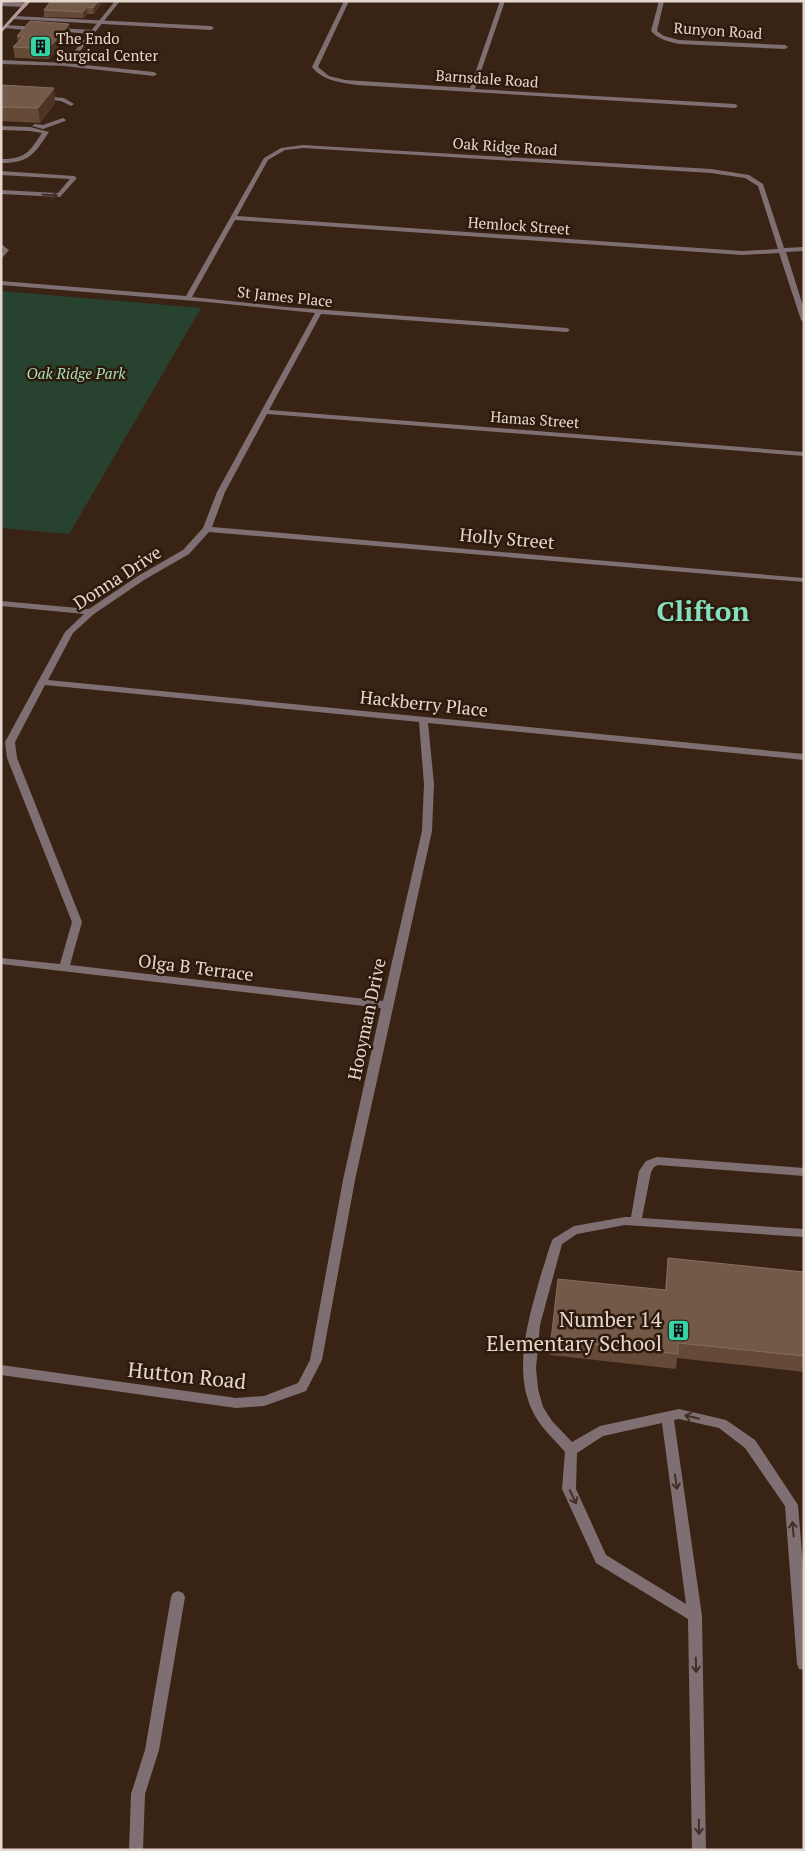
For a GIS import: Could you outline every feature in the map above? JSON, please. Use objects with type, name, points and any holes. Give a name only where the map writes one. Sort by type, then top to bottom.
[{"type":"main road","points":[[3,30],[27,3]]},
{"type":"street","points":[[66,65],[118,1]]},
{"type":"street","name":"Barnsdale Road","points":[[347,1],[315,67],[318,73],[328,78],[349,82],[735,106]]},
{"type":"street","points":[[472,90],[503,1]]},
{"type":"street","name":"Runyon Road","points":[[662,1],[654,31],[657,36],[679,42],[785,47]]},
{"type":"street","points":[[1,4],[27,3]]},
{"type":"street","points":[[14,18],[211,28]]},
{"type":"street","points":[[3,30],[44,29]]},
{"type":"street","points":[[54,30],[92,32]]},
{"type":"street","points":[[1,62],[66,65],[154,74]]},
{"type":"street","points":[[36,97],[62,99],[70,104]]},
{"type":"street","points":[[1,126],[43,127],[63,120]]},
{"type":"street","points":[[1,126],[46,132],[28,158],[17,161],[1,161]]},
{"type":"street","name":"Oak Ridge Road","points":[[188,298],[266,159],[273,152],[285,148],[317,147],[711,171],[747,176],[756,180],[761,185],[804,320]]},
{"type":"street","points":[[1,173],[74,178],[60,195],[1,192]]},
{"type":"street","name":"Hemlock Street","points":[[233,218],[742,253],[804,249]]},
{"type":"street","points":[[1,246],[6,250],[2,256]]},
{"type":"street","name":"St James Place","points":[[1,283],[188,298],[319,312],[567,330]]},
{"type":"street","name":"Donna Drive","points":[[64,968],[77,922],[12,758],[10,742],[69,632],[91,612],[141,578],[186,552],[207,529],[222,492],[319,312]]},
{"type":"street","name":"Hamas Street","points":[[264,412],[804,454]]},
{"type":"street","name":"Holly Street","points":[[207,529],[804,580]]},
{"type":"street","points":[[1,603],[91,612]]},
{"type":"street","name":"Hackberry Place","points":[[41,682],[804,757]]},
{"type":"street","name":"Hooyman Drive","points":[[322,1325],[349,1180],[427,831],[429,784],[423,720]]},
{"type":"street","name":"Olga B Terrace","points":[[1,961],[387,1005]]},
{"type":"street","points":[[636,1221],[645,1171],[650,1164],[657,1161],[804,1172]]},
{"type":"street","points":[[695,1616],[601,1559],[569,1489],[571,1450],[538,1410],[531,1388],[532,1333],[557,1242],[574,1230],[625,1220],[804,1232]]},
{"type":"street","name":"Hutton Road","points":[[1,1370],[203,1400],[236,1403],[264,1401],[302,1387],[316,1360],[322,1325]]},
{"type":"street","points":[[571,1450],[600,1431],[679,1414],[722,1424],[750,1444],[791,1505],[804,1664]]},
{"type":"street","points":[[667,1416],[695,1616],[699,1850]]},
{"type":"street","points":[[136,1850],[138,1794],[152,1750],[178,1597]]},
{"type":"green space","name":"Oak Ridge Park","points":[[1,291],[201,308],[69,534],[1,528]]},
{"type":"building","points":[[51,1],[98,1],[93,8],[87,7],[83,12],[44,10]]},
{"type":"building","points":[[30,21],[69,24],[48,49],[13,47],[24,36],[17,36]]},
{"type":"building","points":[[1,85],[54,88],[38,108],[1,107]]},
{"type":"building","name":"Number 14 Elementary School","points":[[668,1258],[804,1272],[804,1356],[678,1343],[678,1354],[551,1340],[558,1279],[666,1290]]},
{"type":"place","name":"The Endo Surgical Center","points":[[40,47]]},
{"type":"place","name":"Number 14 Elementary School","points":[[678,1331]]},
{"type":"district","name":"Clifton","points":[[703,610]]}]
